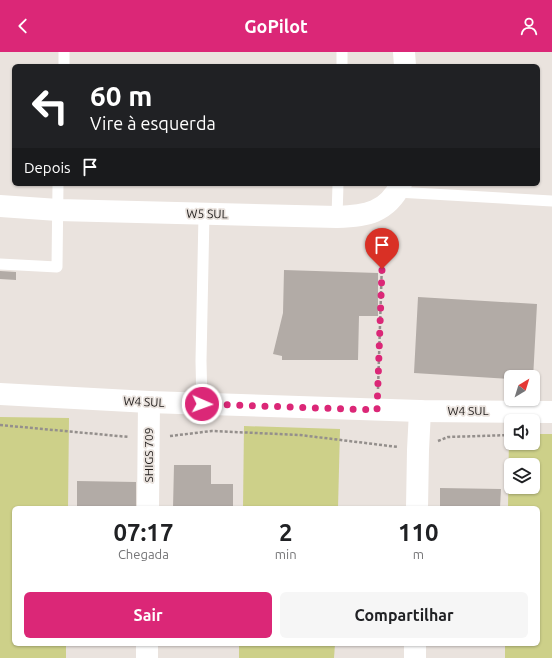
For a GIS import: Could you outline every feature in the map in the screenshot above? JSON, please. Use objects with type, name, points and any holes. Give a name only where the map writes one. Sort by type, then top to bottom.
[{"type":"main road","points":[[404,52],[405,64]]},
{"type":"main road","name":"W5 SUL","points":[[0,206],[58,210],[337,217],[356,216],[372,212],[394,194]]},
{"type":"main road","name":"W4 SUL","points":[[0,394],[149,402],[377,410],[552,412]]},
{"type":"main road","name":"SHIGS 709","points":[[148,506],[149,402]]},
{"type":"main road","points":[[417,506],[420,411]]},
{"type":"main road","points":[[147,646],[147,658]]},
{"type":"main road","points":[[415,646],[415,658]]},
{"type":"lane","points":[[64,52],[64,64]]},
{"type":"lane","points":[[342,52],[342,64]]},
{"type":"lane","points":[[0,264],[57,267],[58,186]]},
{"type":"lane","points":[[337,217],[338,186]]},
{"type":"lane","points":[[394,194],[552,201]]},
{"type":"lane","points":[[202,404],[201,362],[204,214]]},
{"type":"path","points":[[377,410],[394,194]]},
{"type":"path","points":[[0,425],[149,438],[212,431],[300,435],[418,450],[448,437],[504,435]]},
{"type":"green space","points":[[0,417],[69,418],[68,506],[12,506],[12,646],[66,646],[66,658],[0,658]]},
{"type":"green space","points":[[244,426],[340,429],[338,506],[243,506]]},
{"type":"green space","points":[[540,434],[552,434],[552,658],[505,658],[505,646],[540,646],[540,506],[508,506],[508,494],[540,494],[540,458],[509,458],[509,450],[540,450]]},
{"type":"green space","points":[[239,646],[335,646],[334,658],[239,658]]},
{"type":"building","points":[[284,270],[378,273],[378,316],[359,316],[358,360],[282,360],[282,356],[273,354],[283,313]]},
{"type":"building","points":[[0,271],[16,272],[16,280],[0,279]]},
{"type":"building","points":[[418,297],[537,304],[533,370],[504,370],[504,379],[414,373]]},
{"type":"building","points":[[174,465],[211,465],[211,484],[233,484],[233,506],[173,506]]},
{"type":"building","points":[[77,481],[136,482],[136,506],[77,506]]},
{"type":"building","points":[[440,488],[501,489],[500,506],[440,506]]},
{"type":"route","points":[[202,404],[377,410],[382,269]]}]
